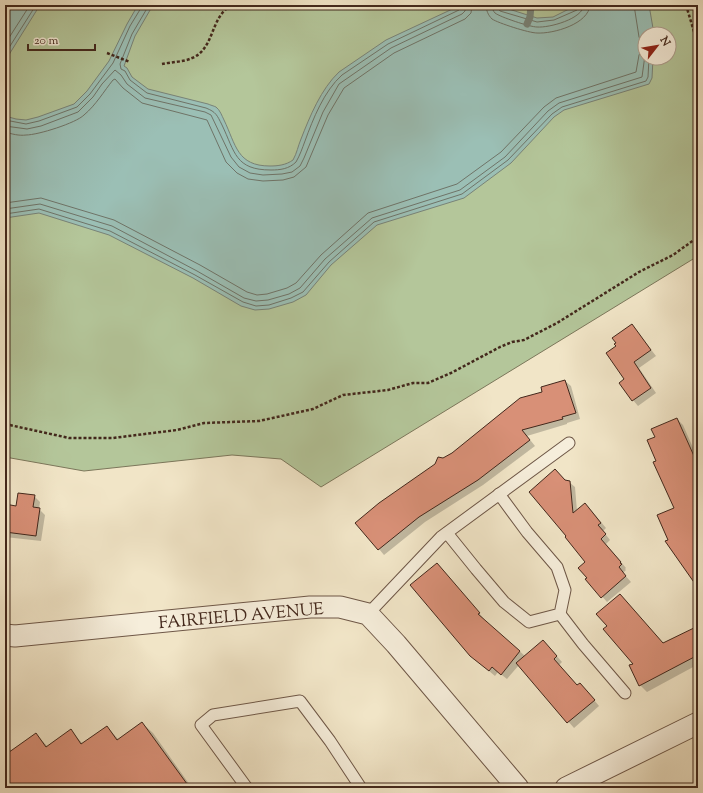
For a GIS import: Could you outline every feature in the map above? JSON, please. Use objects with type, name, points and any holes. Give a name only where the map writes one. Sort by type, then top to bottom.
[{"type":"street","name":"FAIRFIELD AVENUE","points":[[5,635],[15,636],[310,607],[340,607],[368,614]]},
{"type":"street","points":[[368,614],[396,644],[518,788]]},
{"type":"street","points":[[566,788],[698,723]]},
{"type":"lane","points":[[368,614],[441,537],[569,443]]},
{"type":"lane","points":[[499,494],[527,532],[558,567],[565,590],[560,614],[583,644],[625,693]]},
{"type":"lane","points":[[447,532],[504,602],[529,622],[560,614]]},
{"type":"lane","points":[[246,788],[201,725],[213,715],[300,701],[330,741],[361,788]]},
{"type":"path","points":[[162,64],[194,58],[205,48],[215,24],[222,13],[232,5]]},
{"type":"path","points":[[686,5],[698,45]]},
{"type":"path","points":[[107,53],[130,62]]},
{"type":"path","points":[[5,424],[69,438],[113,438],[177,430],[204,422],[259,421],[313,409],[343,395],[388,390],[413,383],[428,383],[451,373],[500,347],[512,342],[524,340],[557,323],[639,272],[673,254],[698,237]]},
{"type":"green space","points":[[5,5],[698,5],[698,256],[321,487],[281,459],[232,455],[84,471],[5,457]]},
{"type":"water","points":[[5,5],[40,5],[10,53],[5,64]]},
{"type":"water","points":[[138,5],[153,5],[135,36],[124,66],[127,68],[132,77],[148,89],[216,107],[221,113],[239,152],[244,158],[259,165],[279,165],[293,160],[308,121],[321,95],[339,72],[386,40],[461,5],[496,5],[537,18],[553,17],[577,5],[649,5],[653,26],[637,26],[637,66],[653,66],[652,78],[649,84],[564,110],[554,117],[511,163],[464,198],[377,225],[331,265],[306,295],[293,302],[269,309],[255,310],[241,306],[193,278],[109,235],[39,213],[5,218],[5,116],[26,120],[74,104],[87,91],[109,61]]},
{"type":"building","points":[[632,324],[651,350],[634,362],[651,388],[632,401],[619,383],[624,379],[606,353],[616,346],[614,344],[616,343],[612,338]]},
{"type":"building","points":[[565,380],[576,413],[562,417],[563,419],[522,430],[530,440],[478,480],[419,517],[378,550],[355,523],[379,503],[435,464],[438,457],[443,458],[452,453],[520,398],[542,392],[541,387]]},
{"type":"building","points":[[677,418],[698,465],[698,588],[665,541],[668,540],[657,515],[674,508],[653,462],[656,461],[647,440],[655,437],[651,429]]},
{"type":"building","points":[[555,469],[565,480],[570,481],[573,513],[585,503],[601,523],[598,525],[606,534],[601,539],[622,564],[619,567],[626,576],[601,598],[578,568],[585,562],[565,537],[566,536],[529,492]]},
{"type":"building","points":[[18,493],[35,495],[33,507],[40,508],[36,536],[5,532],[5,504],[16,506]]},
{"type":"building","points":[[437,563],[480,613],[478,614],[520,651],[501,675],[492,667],[489,671],[470,656],[410,585]]},
{"type":"building","points":[[620,594],[663,643],[698,626],[698,655],[639,686],[629,665],[633,664],[603,629],[607,626],[596,614]]},
{"type":"building","points":[[543,640],[557,656],[554,659],[577,685],[580,683],[595,700],[567,723],[516,663]]},
{"type":"building","points":[[142,722],[190,788],[5,788],[5,755],[36,733],[46,747],[71,729],[81,744],[107,726],[117,740]]},
{"type":"waterway","points":[[527,24],[530,17],[531,5]]}]
